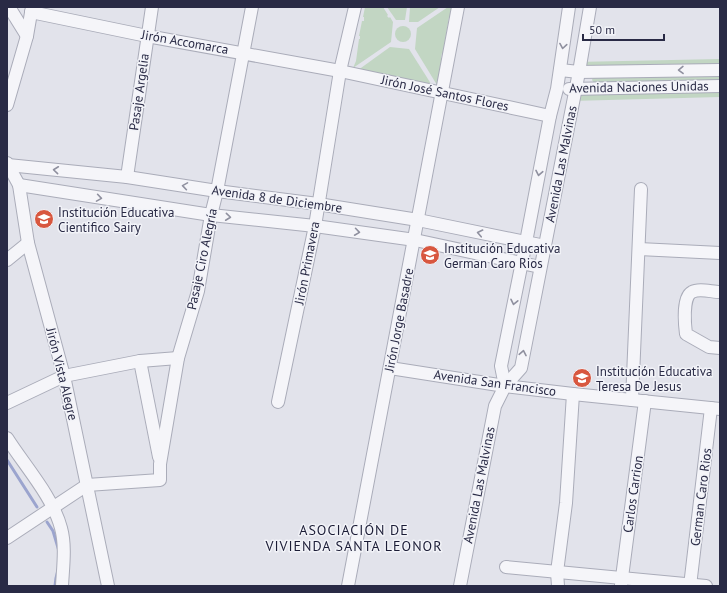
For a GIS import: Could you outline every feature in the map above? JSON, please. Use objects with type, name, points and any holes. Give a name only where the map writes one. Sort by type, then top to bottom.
[{"type":"street","points":[[9,7],[26,36]]},
{"type":"street","name":"Pasaje Argelia","points":[[127,177],[152,7]]},
{"type":"street","name":"Pasaje Ciro Alegría","points":[[87,485],[160,480],[160,464],[178,358],[198,291],[211,215],[217,191],[252,7]]},
{"type":"street","name":"Jirón Primavera","points":[[278,402],[315,226],[340,71],[355,7]]},
{"type":"street","name":"Jirón Jorge Basadre","points":[[348,586],[415,240],[441,92],[458,7]]},
{"type":"street","name":"Avenida Las Malvinas","points":[[505,386],[501,366],[550,116],[557,89],[569,7]]},
{"type":"street","name":"Avenida Las Malvinas","points":[[460,586],[495,406],[505,386],[520,368],[576,88],[590,7]]},
{"type":"street","points":[[7,105],[26,36],[31,9]]},
{"type":"street","name":"Jirón Accomarca","points":[[31,9],[147,36],[340,71]]},
{"type":"street","name":"Avenida Naciones Unidas","points":[[560,70],[579,72],[720,70]]},
{"type":"street","name":"Jirón José Santos Flores","points":[[340,71],[550,116]]},
{"type":"street","name":"Avenida Naciones Unidas","points":[[557,89],[720,86]]},
{"type":"street","name":"Avenida 8 de Diciembre","points":[[8,164],[127,177],[217,191],[318,204],[418,220],[545,246]]},
{"type":"street","name":"Jirón Vista Alegre","points":[[8,164],[19,185],[28,244],[64,376],[108,586]]},
{"type":"street","name":"Avenida 8 de Diciembre","points":[[19,185],[211,215],[315,226],[415,240],[540,267]]},
{"type":"street","points":[[632,400],[641,189]]},
{"type":"street","points":[[7,260],[28,244]]},
{"type":"street","points":[[639,249],[720,253]]},
{"type":"street","points":[[720,292],[691,292],[686,297],[685,324],[686,334],[709,348],[720,348]]},
{"type":"street","points":[[7,403],[64,376],[140,361],[178,358]]},
{"type":"street","points":[[140,361],[160,464]]},
{"type":"street","name":"Avenida San Francisco","points":[[390,368],[505,386],[716,408]]},
{"type":"street","points":[[558,586],[558,572],[566,503],[573,394]]},
{"type":"street","name":"Carlos Carrion","points":[[621,582],[645,401]]},
{"type":"street","name":"German Caro Rios","points":[[690,585],[716,408]]},
{"type":"street","points":[[7,438],[53,507],[61,528],[64,552],[62,586]]},
{"type":"street","points":[[7,538],[87,485]]},
{"type":"street","points":[[506,567],[558,572],[621,582],[706,586]]},
{"type":"green space","points":[[365,7],[383,7],[388,15],[387,16],[389,18],[390,17],[393,22],[391,42],[353,68],[356,61],[362,21],[364,21],[363,17]]},
{"type":"green space","points":[[387,7],[407,7],[405,20],[396,20]]},
{"type":"green space","points":[[410,7],[440,7],[418,22],[409,22]]},
{"type":"green space","points":[[448,7],[452,7],[437,85],[415,49],[417,28]]},
{"type":"green space","points":[[400,26],[406,26],[411,31],[409,40],[406,42],[400,42],[395,37],[395,31]]},
{"type":"green space","points":[[390,47],[409,49],[433,87],[354,73]]},
{"type":"green space","points":[[720,59],[720,65],[577,68],[575,62]]},
{"type":"green space","points":[[720,73],[720,81],[594,83],[592,80],[593,77]]},
{"type":"green space","points":[[720,91],[720,97],[571,101],[571,94]]},
{"type":"waterway","points":[[7,460],[37,507]]},
{"type":"waterway","points":[[47,522],[53,531],[59,551]]},
{"type":"waterway","points":[[55,586],[58,570]]},
{"type":"place","name":"Institución Educativa Cientifico Sairy","points":[[44,219]]},
{"type":"place","name":"Institución Educativa German Caro Rios","points":[[430,255]]},
{"type":"place","name":"Institución Educativa Teresa De Jesus","points":[[582,378]]},
{"type":"district","name":"ASOCIACIÓN DE VIVIENDA SANTA LEONOR","points":[[354,538]]}]
